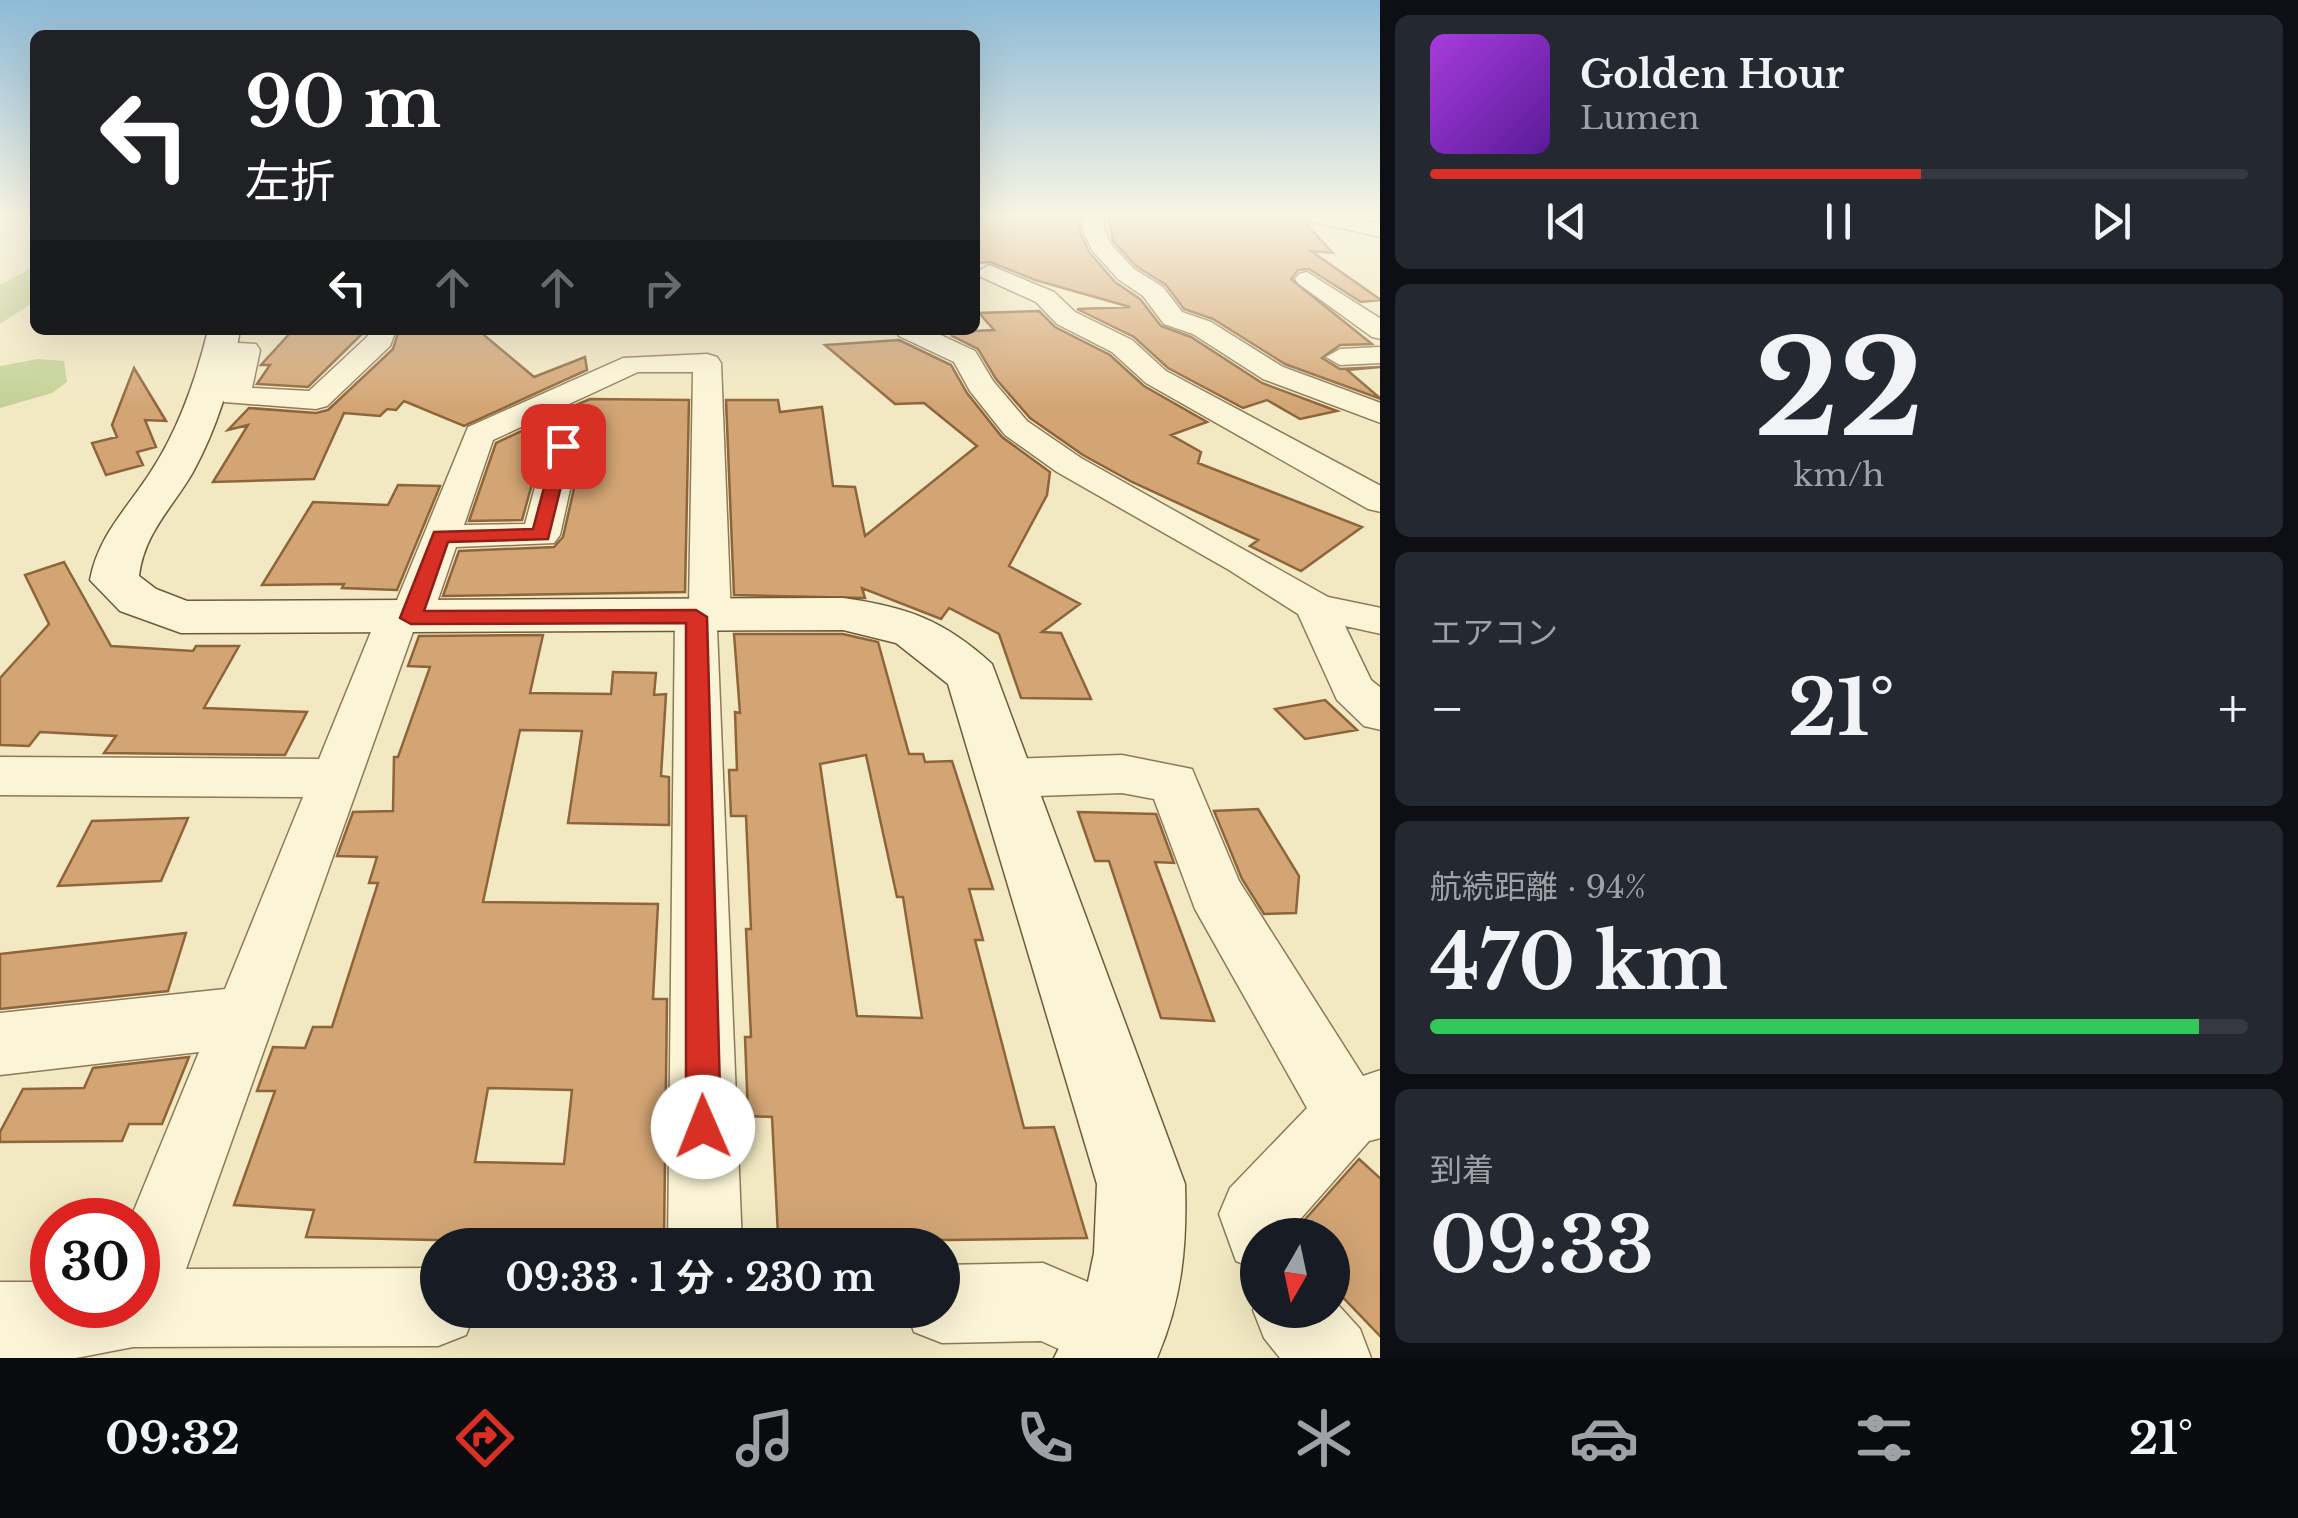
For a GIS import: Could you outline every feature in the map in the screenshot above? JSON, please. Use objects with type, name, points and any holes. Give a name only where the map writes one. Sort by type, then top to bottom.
[{"type":"street","points":[[1006,279],[1045,297],[1066,318],[1122,346],[1156,378],[1380,501]]},
{"type":"street","points":[[1134,279],[1154,292],[1159,304],[1173,318],[1202,328],[1273,373],[1326,420],[1329,429],[1322,443],[1336,465],[1331,474]]},
{"type":"street","points":[[1310,279],[1380,331]]},
{"type":"street","points":[[382,335],[316,400],[235,396],[246,350],[222,340],[178,462],[116,552],[114,580],[138,600],[181,618],[843,614],[911,627],[942,646],[973,677],[1141,1184],[1142,1259],[1111,1347],[1042,1302],[960,1304]]},
{"type":"street","points":[[919,335],[965,357],[980,385],[1016,428],[1069,465],[1315,607],[1380,621]]},
{"type":"street","points":[[1340,357],[1380,355]]},
{"type":"street","points":[[160,1233],[335,778],[441,536],[479,434],[633,364],[706,363],[705,1228]]},
{"type":"street","points":[[1273,373],[1380,414]]},
{"type":"street","points":[[441,536],[541,535],[570,417],[546,404]]},
{"type":"street","points":[[1315,607],[1353,689],[1380,714]]},
{"type":"street","points":[[1006,778],[1122,774],[1174,783],[1215,892],[1364,1109],[1256,1214],[1257,1218]]},
{"type":"street","points":[[0,776],[335,778]]},
{"type":"street","points":[[0,1044],[242,1016]]},
{"type":"street","points":[[160,1302],[420,1307]]},
{"type":"street","points":[[0,1321],[30,1321]]},
{"type":"street","points":[[1307,1328],[1332,1358]]},
{"type":"green space","points":[[10,279],[30,279],[30,304],[0,324],[0,285]]},
{"type":"green space","points":[[38,359],[64,361],[67,382],[52,393],[0,408],[0,366]]},
{"type":"building","points":[[1113,279],[1140,299],[1161,326],[1191,337],[1262,383],[1337,411],[1300,419],[1267,400],[1243,408],[1168,368],[1134,337],[1077,309],[1130,307],[1035,280]]},
{"type":"building","points":[[1157,279],[1291,279],[1372,344],[1340,345],[1322,358],[1340,369],[1380,367],[1347,370],[1380,399],[1285,364],[1213,319],[1184,309]]},
{"type":"building","points":[[1325,279],[1352,279],[1380,299],[1361,302]]},
{"type":"building","points":[[1039,311],[1055,327],[1110,355],[1144,386],[1207,422],[1171,435],[1201,452],[1198,463],[1362,527],[1301,571],[1250,546],[1258,540],[1083,455],[1030,418],[996,379],[978,349],[952,336],[994,330],[980,313]]},
{"type":"building","points":[[288,335],[361,335],[308,387],[257,384],[270,365],[261,365]]},
{"type":"building","points":[[397,335],[484,335],[534,377],[585,357],[587,370],[464,426],[404,401],[396,410],[387,409],[380,416],[344,413],[314,479],[213,482],[248,425],[228,430],[249,408],[316,413],[328,410],[393,349]]},
{"type":"building","points":[[899,340],[951,365],[967,393],[1002,437],[1050,472],[1047,495],[1009,566],[1080,604],[1042,632],[1061,633],[1091,699],[1021,698],[999,634],[949,608],[941,619],[862,588],[865,598],[734,595],[726,400],[778,400],[780,412],[822,407],[833,486],[855,487],[865,536],[977,446],[924,403],[895,404],[825,345]]},
{"type":"building","points":[[134,368],[166,421],[145,420],[156,447],[137,452],[143,465],[106,475],[92,443],[117,437],[112,425]]},
{"type":"building","points":[[590,399],[689,400],[685,592],[443,596],[459,551],[554,547],[563,537],[590,418],[576,405]]},
{"type":"building","points":[[545,420],[549,423],[522,520],[469,521],[496,443]]},
{"type":"building","points":[[398,485],[440,486],[397,590],[342,588],[344,584],[262,585],[313,502],[388,505]]},
{"type":"building","points":[[64,562],[111,646],[193,651],[196,646],[239,646],[204,708],[307,712],[285,755],[104,753],[116,736],[40,732],[29,746],[0,745],[0,678],[49,624],[25,575]]},
{"type":"building","points":[[734,634],[843,634],[878,642],[909,754],[923,754],[925,762],[952,761],[993,889],[969,889],[983,940],[975,940],[1024,1128],[1054,1127],[1087,1238],[960,1240],[960,1228],[778,1228],[772,1117],[748,1116],[745,1037],[751,1037],[746,929],[751,929],[746,816],[731,816],[729,770],[737,770],[735,712],[740,713]],"holes":[[[866,755],[897,897],[903,897],[922,1018],[857,1016],[820,764]]]},
{"type":"building","points":[[543,635],[530,693],[611,694],[613,672],[656,673],[654,695],[666,694],[661,776],[669,777],[669,825],[568,823],[582,731],[520,730],[483,902],[658,904],[653,999],[667,999],[664,1228],[420,1228],[420,1240],[306,1237],[314,1210],[234,1205],[275,1091],[257,1091],[273,1047],[305,1048],[313,1027],[332,1027],[378,883],[369,883],[377,857],[337,856],[353,812],[393,811],[394,757],[398,757],[430,667],[408,666],[419,636]],"holes":[[[488,1088],[572,1090],[564,1164],[475,1162]]]},
{"type":"building","points":[[1325,700],[1357,730],[1305,739],[1275,709]]},
{"type":"building","points":[[1258,809],[1299,876],[1296,913],[1264,914],[1242,879],[1214,811]]},
{"type":"building","points":[[1078,812],[1156,814],[1174,863],[1155,862],[1214,1021],[1161,1018],[1109,861],[1095,861]]},
{"type":"building","points":[[188,818],[161,881],[58,886],[92,821]]},
{"type":"building","points":[[186,933],[168,991],[0,1009],[0,954]]},
{"type":"building","points":[[189,1057],[162,1124],[129,1124],[122,1141],[0,1142],[0,1132],[23,1089],[84,1088],[93,1068]]},
{"type":"building","points":[[1359,1159],[1380,1178],[1380,1336],[1350,1305],[1350,1218],[1306,1218]]},
{"type":"route","points":[[563,446],[541,535],[441,536],[411,618],[696,617],[703,1127]]}]
